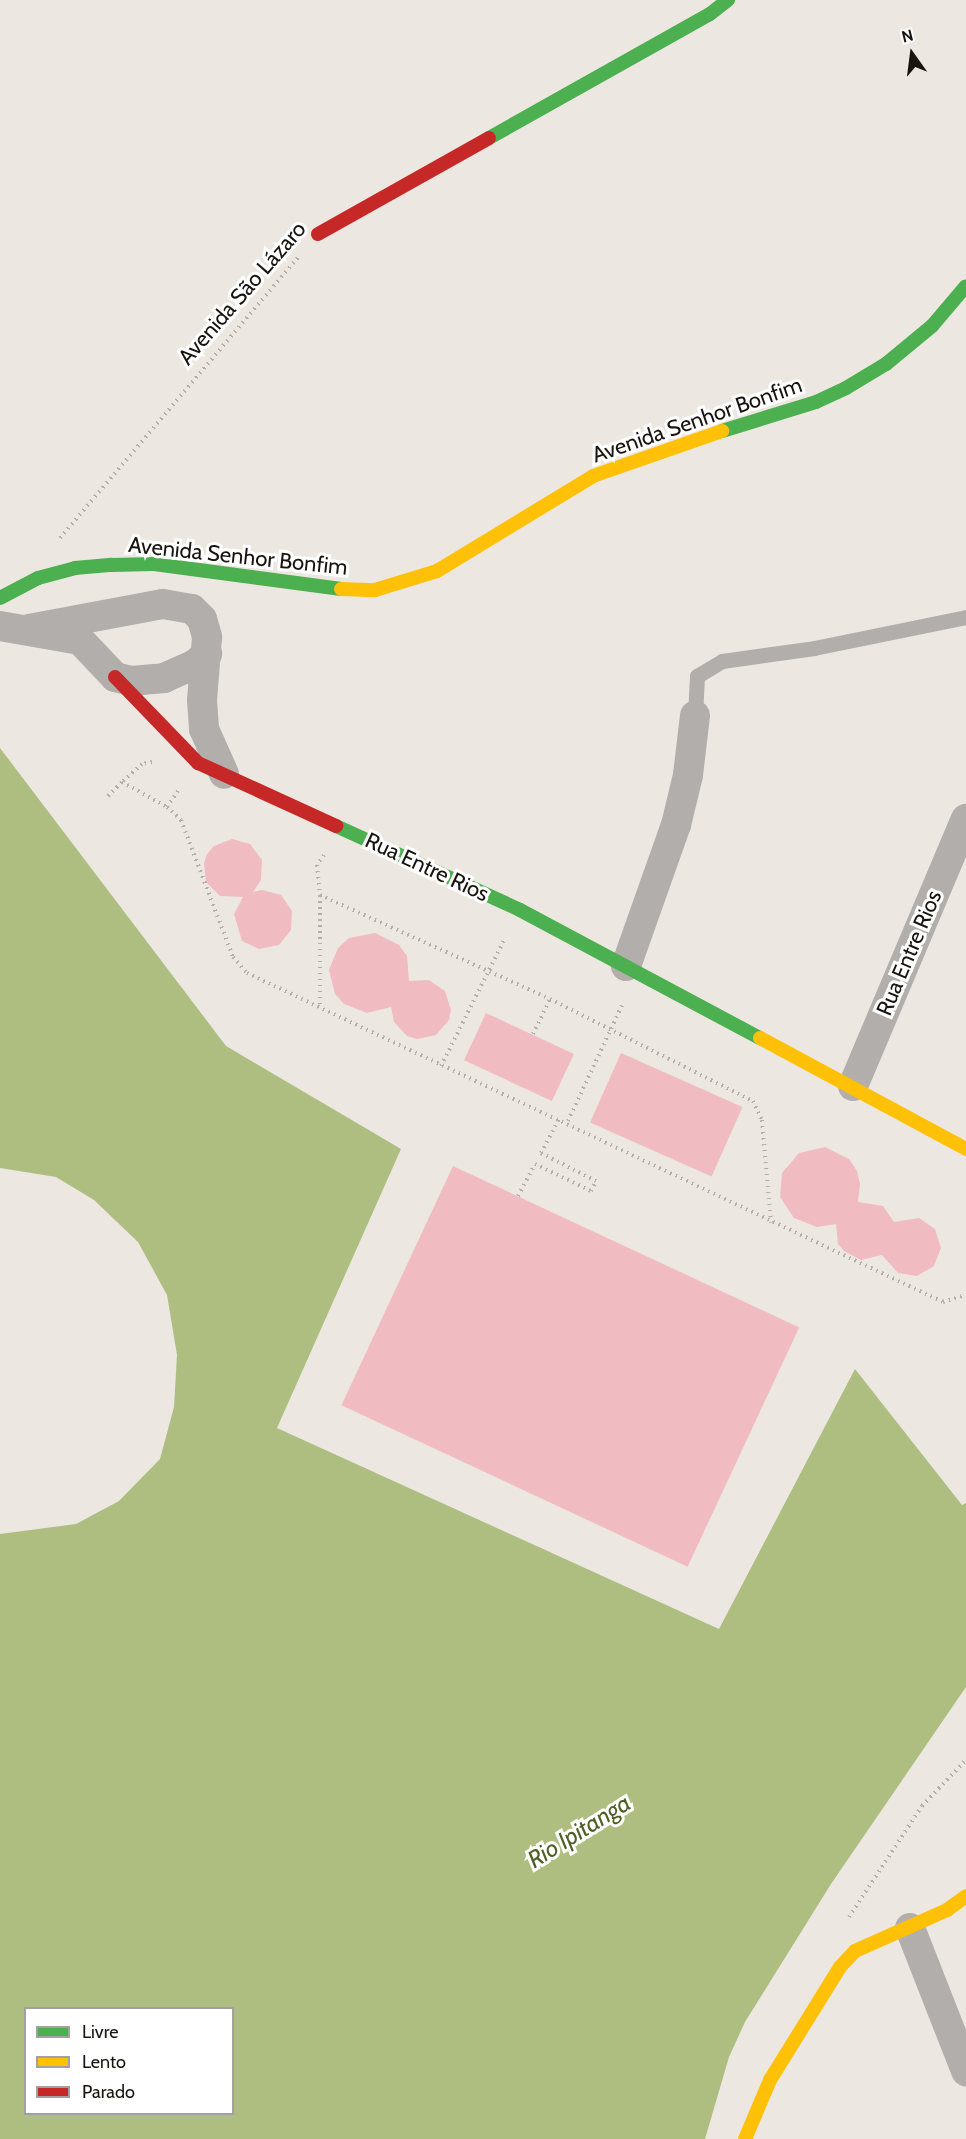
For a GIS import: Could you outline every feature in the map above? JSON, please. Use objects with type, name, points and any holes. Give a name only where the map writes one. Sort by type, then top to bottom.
[{"type":"street","name":"Avenida São Lázaro","points":[[318,234],[710,14],[728,0]]},
{"type":"street","name":"Avenida Senhor Bonfim","points":[[2,597],[38,578],[75,568],[112,564],[154,564],[339,589],[375,590],[403,583],[437,571],[593,476],[632,460],[816,402],[846,388],[885,364],[932,326],[966,286]]},
{"type":"street","name":"Rua Entre Rios","points":[[14,628],[163,604],[178,604],[192,609],[202,619],[207,654],[202,700],[204,729],[224,774]]},
{"type":"street","name":"Rua Entre Rios","points":[[14,628],[80,640],[198,763],[520,910],[853,1086],[966,1149]]},
{"type":"street","points":[[115,677],[131,681],[164,678],[195,664],[207,654]]},
{"type":"street","points":[[626,966],[676,825],[688,775],[695,715]]},
{"type":"street","name":"Rua Entre Rios","points":[[853,1086],[966,819]]},
{"type":"street","points":[[746,2139],[770,2080],[840,1967],[855,1951],[910,1928],[966,1896]]},
{"type":"street","points":[[910,1928],[966,2071]]},
{"type":"lane","points":[[695,715],[697,676],[722,661],[814,648],[966,617]]},
{"type":"path","name":"Avenida São Lázaro","points":[[55,544],[318,234]]},
{"type":"path","points":[[108,796],[142,764],[154,762]]},
{"type":"path","points":[[122,782],[167,807],[181,820],[233,957],[247,973],[441,1066],[568,1121],[771,1224],[943,1302],[966,1295]]},
{"type":"path","points":[[167,807],[183,783]]},
{"type":"path","points":[[317,865],[320,895],[320,1006]]},
{"type":"path","points":[[320,895],[550,999],[753,1101],[762,1120],[771,1224]]},
{"type":"path","points":[[441,1066],[487,971]]},
{"type":"path","points":[[533,1035],[550,999]]},
{"type":"path","points":[[568,1121],[610,1028]]},
{"type":"path","points":[[518,1196],[535,1164],[591,1191],[596,1181],[541,1153],[560,1118]]},
{"type":"shaded area","points":[[232,839],[250,844],[262,860],[261,880],[253,892],[262,890],[281,895],[292,911],[291,930],[279,945],[259,949],[242,941],[234,914],[243,897],[220,896],[206,882],[204,863],[207,854],[214,846]]},
{"type":"shaded area","points":[[375,933],[399,945],[407,956],[409,981],[429,980],[445,991],[451,1010],[449,1020],[436,1035],[417,1039],[407,1036],[394,1022],[391,1007],[367,1013],[344,1004],[335,994],[329,970],[338,948],[349,938]]},
{"type":"shaded area","points":[[486,1013],[574,1054],[552,1101],[464,1060]]},
{"type":"shaded area","points":[[621,1053],[743,1107],[712,1177],[590,1122]]},
{"type":"shaded area","points":[[825,1147],[849,1159],[857,1171],[860,1184],[858,1202],[883,1206],[894,1222],[919,1218],[935,1229],[941,1248],[934,1266],[917,1276],[898,1273],[882,1255],[861,1260],[844,1251],[838,1244],[836,1224],[817,1227],[794,1218],[780,1197],[782,1173],[799,1153]]},
{"type":"shaded area","points":[[453,1166],[799,1327],[688,1567],[341,1405]]},
{"type":"water","name":"Rio Ipitanga","points":[[0,748],[226,1046],[401,1149],[277,1428],[719,1629],[855,1369],[962,1505],[966,1503],[966,1687],[831,1884],[745,2022],[729,2057],[705,2139],[0,2139],[0,1534],[76,1524],[119,1501],[160,1459],[174,1407],[177,1355],[167,1295],[138,1242],[94,1200],[56,1177],[0,1168]]},
{"type":"traffic: fast","points":[[489,138],[710,14],[728,0]]},
{"type":"traffic: fast","points":[[722,431],[816,402],[846,388],[886,364],[932,326],[966,286]]},
{"type":"traffic: fast","points":[[0,598],[38,578],[75,568],[112,565],[154,564],[341,589]]},
{"type":"traffic: fast","points":[[336,826],[520,910],[760,1038]]},
{"type":"traffic: slow","points":[[341,589],[375,590],[437,571],[593,476],[722,431]]},
{"type":"traffic: slow","points":[[760,1038],[966,1149]]},
{"type":"traffic: slow","points":[[745,2139],[770,2080],[840,1967],[855,1951],[947,1910],[966,1896]]},
{"type":"traffic: jam","points":[[318,234],[489,138]]},
{"type":"traffic: jam","points":[[115,677],[198,763],[336,826]]}]
